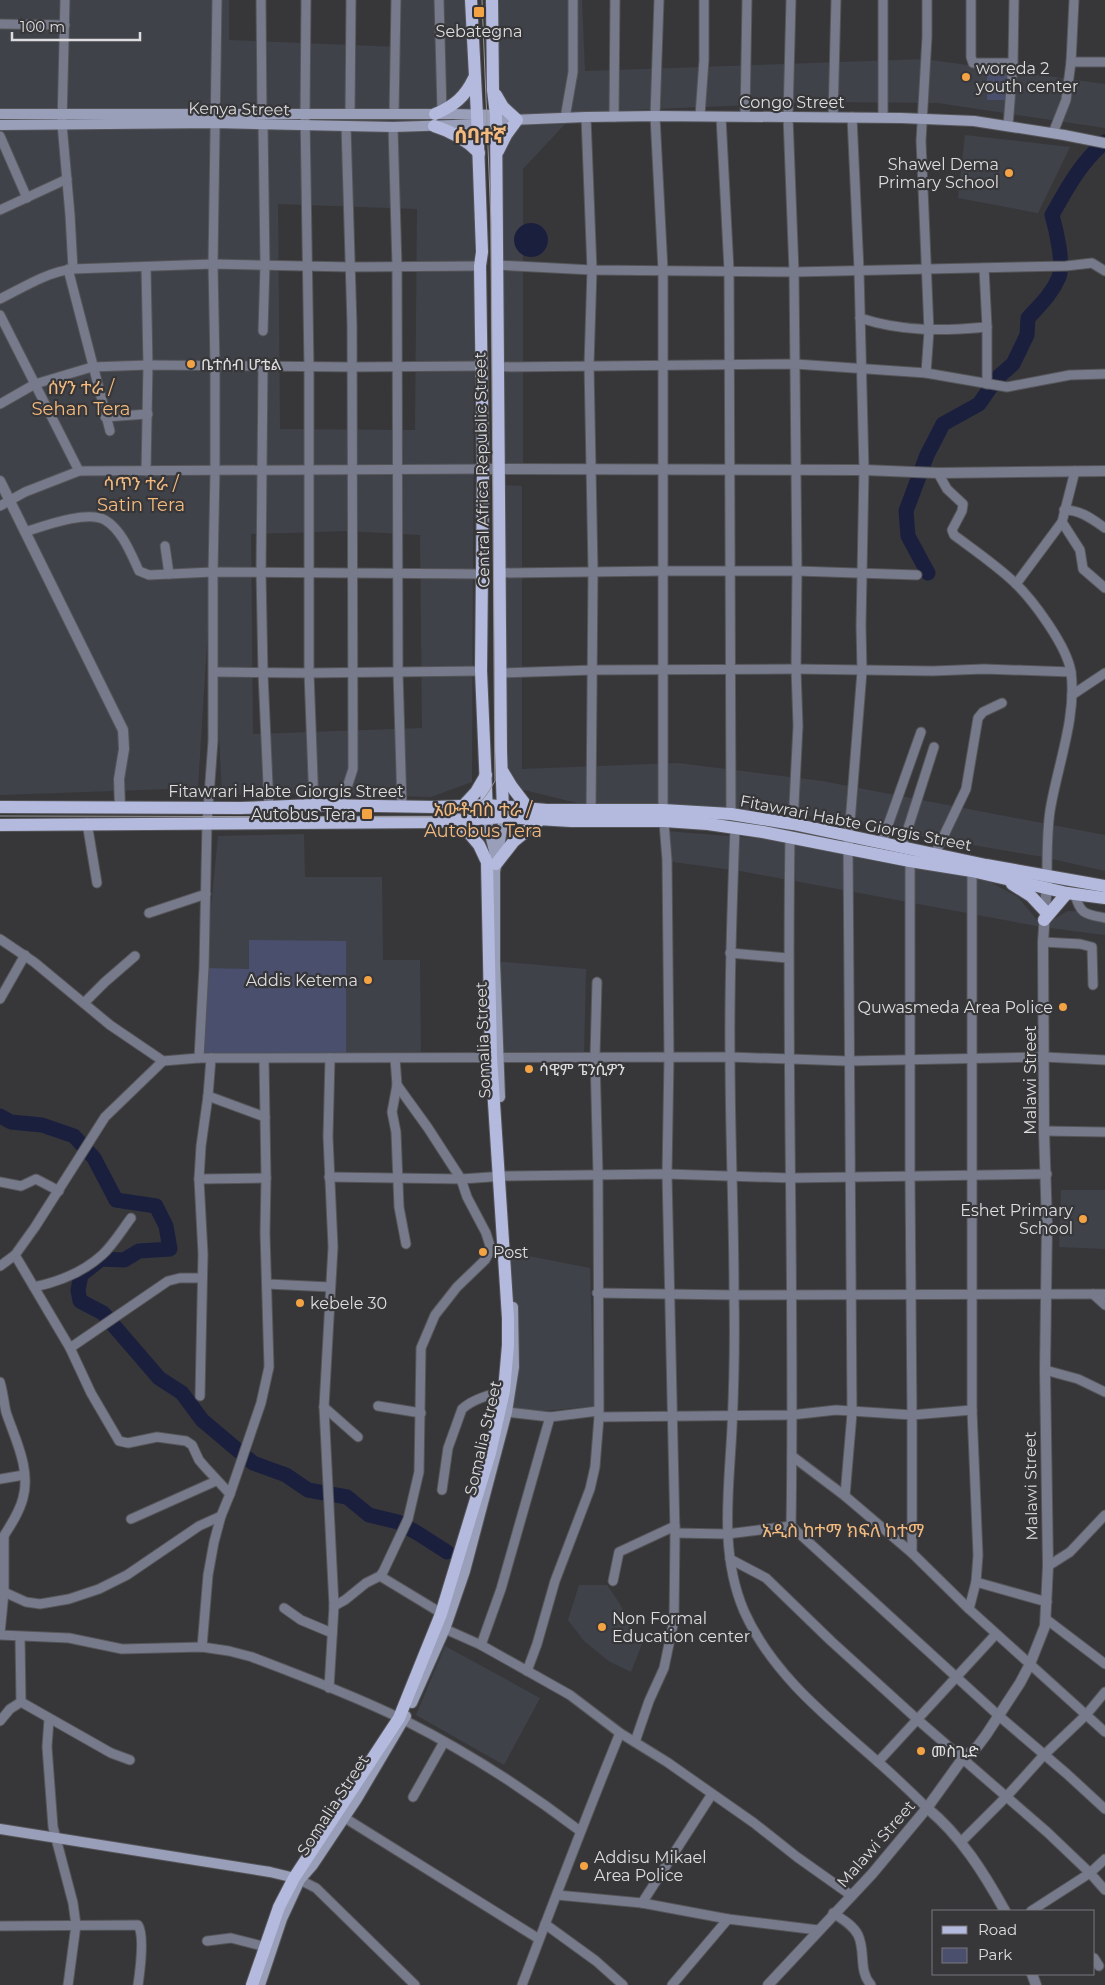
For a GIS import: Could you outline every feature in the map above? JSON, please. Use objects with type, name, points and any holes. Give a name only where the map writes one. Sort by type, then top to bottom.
[{"type":"main road","name":"Central Africa Republic Street","points":[[471,0],[482,252],[480,266],[483,469],[481,671],[487,811]]},
{"type":"main road","name":"Central Africa Republic Street","points":[[492,0],[493,90],[496,119],[500,673],[503,811]]},
{"type":"main road","points":[[262,119],[305,114],[394,114],[437,117],[461,99],[467,92],[474,76]]},
{"type":"main road","points":[[493,90],[503,107],[514,120],[496,158]]},
{"type":"main road","points":[[0,114],[62,119]]},
{"type":"main road","name":"Congo Street","points":[[437,117],[477,120],[614,116],[852,117],[957,120],[1053,133],[1102,143]]},
{"type":"main road","name":"Kenya Street","points":[[0,125],[62,119],[214,118],[262,119],[306,126],[394,127],[437,117]]},
{"type":"main road","points":[[437,117],[446,130],[466,142],[479,153]]},
{"type":"main road","points":[[503,772],[528,808]]},
{"type":"main road","points":[[463,806],[476,792],[486,775]]},
{"type":"main road","name":"Fitawrari Habte Giorgis Street","points":[[0,808],[208,808],[314,805],[463,806],[487,811],[528,808],[663,815],[731,814],[793,824],[848,842],[882,842],[1046,882],[1105,886]]},
{"type":"main road","points":[[0,825],[438,822],[458,820],[487,811],[496,861]]},
{"type":"main road","points":[[503,811],[542,819],[587,821],[663,815],[790,837],[848,842],[910,861],[972,871],[1003,879],[1046,882],[1071,894],[1105,898]]},
{"type":"main road","name":"Somalia Street","points":[[494,1057],[496,861],[503,811]]},
{"type":"main road","points":[[496,861],[514,841],[542,819]]},
{"type":"main road","points":[[260,1985],[278,1907],[401,1719],[445,1616],[508,1390],[508,1318],[502,1176],[494,1057],[487,862],[479,845],[458,820]]},
{"type":"main road","points":[[1003,879],[1031,896],[1044,916],[1071,894]]},
{"type":"main road","name":"Somalia Street","points":[[297,1879],[313,1865],[379,1765],[444,1629],[445,1616],[472,1546],[507,1412],[508,1390]]},
{"type":"main road","points":[[0,1829],[270,1872],[297,1879]]},
{"type":"main road","points":[[252,1985],[268,1948]]},
{"type":"street","points":[[65,0],[62,119],[70,269],[92,367],[110,431]]},
{"type":"street","points":[[199,1058],[207,823],[213,741],[215,366],[213,264],[216,0]]},
{"type":"street","points":[[261,0],[265,265],[263,331]]},
{"type":"street","points":[[306,0],[305,114],[309,367],[308,673],[314,805]]},
{"type":"street","points":[[350,114],[351,0]]},
{"type":"street","points":[[394,114],[396,0]]},
{"type":"street","points":[[437,117],[439,0]]},
{"type":"street","points":[[565,118],[573,72],[573,0]]},
{"type":"street","points":[[614,116],[615,0]]},
{"type":"street","points":[[635,1742],[649,1701],[664,1668],[674,1620],[675,1529],[667,1174],[669,1057],[667,860],[663,815],[663,270],[656,116],[659,0]]},
{"type":"street","points":[[700,116],[704,60],[704,0]]},
{"type":"street","points":[[745,117],[748,0]]},
{"type":"street","points":[[792,0],[788,117],[794,272],[798,726],[793,824]]},
{"type":"street","points":[[833,117],[836,0]]},
{"type":"street","points":[[883,0],[883,118]]},
{"type":"street","points":[[926,373],[929,331],[921,141],[927,36],[927,0]]},
{"type":"street","points":[[971,0],[971,57],[973,63],[1013,63]]},
{"type":"street","points":[[1008,126],[1013,63],[1014,0]]},
{"type":"street","points":[[1053,133],[1066,100],[1074,0]]},
{"type":"street","points":[[0,24],[65,25]]},
{"type":"street","points":[[1070,62],[1105,62]]},
{"type":"street","points":[[586,117],[592,270],[589,365],[593,570],[591,811]]},
{"type":"street","points":[[721,117],[729,270],[728,470],[731,814]]},
{"type":"street","points":[[844,1496],[852,1412],[848,1061],[848,842],[862,672],[864,470],[859,270],[852,117]]},
{"type":"street","points":[[341,806],[353,769],[351,267],[346,126]]},
{"type":"street","points":[[394,127],[397,266],[398,672],[402,807]]},
{"type":"street","points":[[0,136],[27,198]]},
{"type":"street","points":[[0,210],[66,179]]},
{"type":"street","points":[[496,266],[592,270],[794,272],[1063,266],[1092,263],[1105,271]]},
{"type":"street","points":[[0,299],[42,277],[70,269],[213,264],[351,267],[480,266]]},
{"type":"street","points":[[146,267],[148,365],[146,471]]},
{"type":"street","points":[[984,268],[989,384]]},
{"type":"street","points":[[0,315],[78,471]]},
{"type":"street","points":[[860,318],[929,331],[987,327]]},
{"type":"street","points":[[497,367],[795,364],[926,373],[1007,387],[1070,375],[1105,374]]},
{"type":"street","points":[[0,404],[36,384],[92,367],[148,365],[309,367],[482,366]]},
{"type":"street","points":[[262,366],[261,572],[269,807]]},
{"type":"street","points":[[105,417],[148,414]]},
{"type":"street","points":[[0,506],[24,492],[78,471],[483,469],[864,470],[935,473],[1105,471]]},
{"type":"street","points":[[1016,584],[1062,522],[1075,471]]},
{"type":"street","points":[[935,473],[947,490],[963,504],[962,511],[952,530],[954,535],[1016,584],[1052,631],[1068,661],[1071,672],[1072,695],[1047,834],[1046,882]]},
{"type":"street","points":[[0,481],[123,730],[124,749],[119,779],[120,808]]},
{"type":"street","points":[[1064,510],[1075,510],[1105,528]]},
{"type":"street","points":[[25,532],[70,519],[100,518],[106,521],[120,535],[139,571],[149,575],[213,572],[482,574]]},
{"type":"street","points":[[1062,522],[1080,550],[1083,570],[1105,588]]},
{"type":"street","points":[[165,546],[168,574]]},
{"type":"street","points":[[499,573],[664,570],[797,571],[917,575]]},
{"type":"street","points":[[500,673],[593,670],[796,669],[862,672],[984,669],[1071,672]]},
{"type":"street","points":[[214,672],[481,671]]},
{"type":"street","points":[[1072,695],[1105,673]]},
{"type":"street","points":[[935,854],[966,789],[978,718],[983,712],[1002,703]]},
{"type":"street","points":[[882,842],[921,732]]},
{"type":"street","points":[[902,847],[934,747]]},
{"type":"street","points":[[88,823],[97,883]]},
{"type":"street","points":[[735,828],[730,954],[734,1295],[733,1416],[727,1534],[736,1591],[756,1633],[777,1665],[816,1707],[943,1822],[961,1842],[989,1882],[1004,1910]]},
{"type":"street","points":[[790,837],[788,958],[791,1526],[956,1678],[1105,1809]]},
{"type":"street","points":[[910,861],[912,1553]]},
{"type":"street","points":[[969,1610],[976,1582],[978,1555],[972,1410],[972,871]]},
{"type":"street","name":"Malawi Street","points":[[770,1984],[818,1930],[875,1871],[928,1808],[963,1758],[977,1747],[1020,1683],[1030,1664],[1046,1619],[1048,1566],[1045,1370],[1047,1174],[1044,1130],[1043,942],[1046,882]]},
{"type":"street","points":[[149,913],[206,894]]},
{"type":"street","points":[[1071,894],[1082,912],[1105,918]]},
{"type":"street","points":[[0,939],[25,955],[110,1025],[163,1061],[199,1058],[494,1057],[730,1057],[848,1061],[1044,1057],[1105,1060]]},
{"type":"street","points":[[1043,942],[1080,944],[1092,947],[1093,985]]},
{"type":"street","points":[[730,954],[788,958]]},
{"type":"street","points":[[0,999],[25,955]]},
{"type":"street","points":[[84,1003],[135,956]]},
{"type":"street","points":[[527,1671],[537,1644],[555,1581],[590,1489],[595,1466],[598,1414],[598,1175],[595,1057],[597,982]]},
{"type":"street","points":[[200,1396],[202,1254],[199,1179],[211,1058]]},
{"type":"street","points":[[329,1688],[334,1606],[324,1407],[333,1248],[329,1177],[330,1058]]},
{"type":"street","points":[[395,1058],[397,1085],[392,1112],[396,1132],[400,1207],[406,1244]]},
{"type":"street","points":[[202,1647],[208,1575],[221,1516],[244,1455],[268,1378],[264,1059]]},
{"type":"street","points":[[0,1266],[15,1255],[114,1108],[163,1061]]},
{"type":"street","points":[[334,1606],[345,1600],[366,1583],[380,1576],[407,1524],[419,1472],[420,1356],[423,1339],[430,1321],[457,1287],[486,1260],[490,1253],[490,1243],[486,1233],[467,1197],[460,1179],[428,1128],[397,1085]]},
{"type":"street","points":[[208,1096],[265,1117]]},
{"type":"street","points":[[1044,1130],[1105,1132]]},
{"type":"street","points":[[329,1177],[460,1179],[502,1176],[667,1174],[790,1178],[1047,1174]]},
{"type":"street","points":[[199,1179],[266,1178]]},
{"type":"street","points":[[0,1182],[21,1186],[36,1179],[58,1191]]},
{"type":"street","points":[[34,1287],[46,1285],[87,1266],[102,1255],[131,1218]]},
{"type":"street","points":[[15,1255],[70,1348],[91,1393],[119,1441],[128,1443],[148,1437],[186,1441],[192,1445],[199,1460],[216,1481],[230,1494]]},
{"type":"street","points":[[70,1348],[168,1281],[180,1278],[202,1278]]},
{"type":"street","points":[[267,1284],[330,1287]]},
{"type":"street","points":[[597,1293],[734,1295],[910,1293],[1105,1294]]},
{"type":"street","points":[[1093,1294],[1105,1305]]},
{"type":"street","points":[[1045,1370],[1078,1379],[1105,1392]]},
{"type":"street","points":[[0,1382],[3,1413],[16,1436],[25,1487],[23,1499],[2,1539],[4,1592],[0,1634],[20,1637],[69,1638],[125,1649],[202,1647],[252,1657],[401,1719],[522,1788],[580,1830]]},
{"type":"street","points":[[442,1490],[448,1448],[462,1410],[486,1396],[508,1390]]},
{"type":"street","points":[[378,1406],[421,1413]]},
{"type":"street","points":[[324,1407],[358,1437]]},
{"type":"street","points":[[507,1412],[550,1417],[598,1414],[791,1415],[822,1411],[912,1415],[972,1410]]},
{"type":"street","points":[[481,1645],[501,1589],[550,1417]]},
{"type":"street","points":[[792,1456],[844,1496],[912,1553],[969,1610],[1105,1732]]},
{"type":"street","points":[[0,1479],[24,1474]]},
{"type":"street","points":[[131,1519],[216,1481]]},
{"type":"street","points":[[1048,1566],[1070,1552],[1105,1515]]},
{"type":"street","points":[[4,1592],[26,1602],[40,1604],[68,1599],[114,1583],[199,1526],[221,1516]]},
{"type":"street","points":[[613,1581],[619,1552],[675,1529],[727,1534],[791,1526]]},
{"type":"street","points":[[730,1559],[766,1578],[831,1641],[1090,1873],[1105,1890]]},
{"type":"street","points":[[380,1576],[445,1616]]},
{"type":"street","points":[[976,1582],[1047,1602]]},
{"type":"street","points":[[284,1608],[301,1620],[332,1633]]},
{"type":"street","points":[[1046,1619],[1105,1664]]},
{"type":"street","points":[[444,1629],[481,1645],[570,1695],[620,1733],[667,1762],[754,1823],[797,1857],[852,1896]]},
{"type":"street","points":[[878,1762],[996,1634]]},
{"type":"street","points":[[20,1637],[22,1702]]},
{"type":"street","points":[[961,1842],[1006,1797],[1043,1756],[1086,1715],[1105,1692]]},
{"type":"street","points":[[22,1702],[110,1753],[130,1760]]},
{"type":"street","points":[[0,1721],[10,1709],[22,1702]]},
{"type":"street","points":[[49,1719],[47,1747],[54,1838],[71,1895],[76,1925],[68,1985]]},
{"type":"street","points":[[522,1985],[580,1830],[620,1733]]},
{"type":"street","points":[[413,1796],[444,1742]]},
{"type":"street","points":[[642,1903],[712,1794]]},
{"type":"street","points":[[345,1818],[540,1939]]},
{"type":"street","points":[[1033,1910],[1090,1873],[1105,1859]]},
{"type":"street","points":[[297,1879],[316,1888],[415,1985]]},
{"type":"street","points":[[557,1895],[642,1903],[728,1919],[818,1930]]},
{"type":"street","points":[[834,1914],[857,1934],[860,1940],[865,1976],[871,1985]]},
{"type":"street","points":[[672,1985],[728,1919]]},
{"type":"street","points":[[545,1924],[596,1961],[623,1985]]},
{"type":"street","points":[[0,1926],[139,1926],[141,1948],[138,1985]]},
{"type":"street","points":[[207,1941],[231,1938],[268,1948]]},
{"type":"shaded area","points":[[0,0],[64,0],[61,117],[0,116]]},
{"type":"shaded area","points":[[65,0],[229,0],[229,40],[399,47],[399,0],[473,0],[475,115],[438,119],[475,124],[472,782],[431,797],[307,794],[222,795],[211,578],[198,788],[0,795],[0,118],[62,117]],"holes":[[[278,204],[417,209],[415,430],[280,429]],[[347,531],[420,535],[422,728],[253,734],[251,534]]]},
{"type":"shaded area","points":[[499,0],[582,0],[585,71],[924,59],[1105,84],[1105,128],[938,103],[825,102],[510,115],[498,113]]},
{"type":"shaded area","points":[[565,124],[523,169],[523,463],[501,464],[498,126]]},
{"type":"shaded area","name":"Shawel Dema Primary School","points":[[965,135],[1070,147],[1038,213],[958,198]]},
{"type":"shaded area","points":[[531,223],[543,228],[548,240],[543,252],[531,257],[519,252],[514,240],[519,228]]},
{"type":"shaded area","points":[[503,485],[522,486],[522,769],[678,763],[822,781],[1105,835],[1105,871],[1043,857],[908,834],[847,820],[731,809],[660,805],[581,804],[508,786]]},
{"type":"shaded area","points":[[666,831],[793,841],[981,877],[1018,897],[1042,926],[1068,911],[1105,912],[1105,935],[1042,927],[740,871],[666,861]]},
{"type":"shaded area","points":[[304,834],[305,877],[382,877],[383,960],[420,960],[421,1057],[346,1057],[205,968],[218,836]]},
{"type":"shaded area","points":[[494,961],[586,969],[584,1055],[497,1056]]},
{"type":"shaded area","name":"Eshet Primary School","points":[[1061,1190],[1105,1190],[1105,1249],[1059,1247]]},
{"type":"shaded area","points":[[503,1251],[590,1268],[594,1406],[505,1413]]},
{"type":"shaded area","name":"Non Formal Education center","points":[[579,1585],[607,1585],[620,1604],[634,1634],[642,1644],[631,1672],[610,1662],[584,1641],[568,1620]]},
{"type":"shaded area","points":[[445,1646],[540,1698],[504,1765],[416,1715]]},
{"type":"green space","points":[[987,66],[1007,66],[1007,100],[987,100]]},
{"type":"green space","points":[[249,940],[346,941],[346,1057],[200,1056],[205,968],[249,969]]},
{"type":"waterway","points":[[928,573],[908,536],[906,511],[927,455],[943,424],[979,404],[997,378],[1013,364],[1027,335],[1028,318],[1049,294],[1059,277],[1061,263],[1052,215],[1082,167],[1105,142]]},
{"type":"waterway","points":[[0,1116],[11,1122],[42,1125],[74,1136],[94,1158],[116,1200],[156,1206],[166,1226],[170,1249],[139,1251],[124,1260],[101,1259],[81,1275],[78,1290],[80,1301],[103,1313],[159,1378],[182,1393],[202,1420],[253,1463],[286,1475],[308,1490],[347,1497],[369,1515],[398,1522],[447,1552]]},
{"type":"tram line","points":[[0,816],[447,817],[471,809],[486,796],[495,781],[491,221],[482,0]]},
{"type":"place","name":"Sebategna","points":[[479,12]]},
{"type":"place","name":"woreda 2 youth center","points":[[966,77]]},
{"type":"place","name":"Shawel Dema Primary School","points":[[1009,173]]},
{"type":"place","name":"ቤተሰብ ሆቴል","points":[[191,364]]},
{"type":"place","name":"Autobus Tera","points":[[367,814]]},
{"type":"place","name":"Addis Ketema","points":[[368,980]]},
{"type":"place","name":"Quwasmeda Area Police","points":[[1063,1007]]},
{"type":"place","name":"ሳዊም ፔንሲዎን","points":[[529,1069]]},
{"type":"place","name":"Eshet Primary School","points":[[1083,1219]]},
{"type":"place","name":"Post","points":[[483,1252]]},
{"type":"place","name":"kebele 30","points":[[300,1303]]},
{"type":"place","name":"Non Formal Education center","points":[[602,1627]]},
{"type":"place","name":"መስጊድ","points":[[921,1751]]},
{"type":"place","name":"Addisu Mikael Area Police","points":[[584,1866]]},
{"type":"district","name":"ሰባተኛ","points":[[480,135]]},
{"type":"district","name":"ሰሃን ተራ / Sehan Tera","points":[[81,398]]},
{"type":"district","name":"ሳጥን ተራ / Satin Tera","points":[[141,494]]},
{"type":"district","name":"አውቶብስ ተራ / Autobus Tera","points":[[483,820]]},
{"type":"district","name":"አዲስ ከተማ ክፍለ ከተማ","points":[[843,1531]]}]
